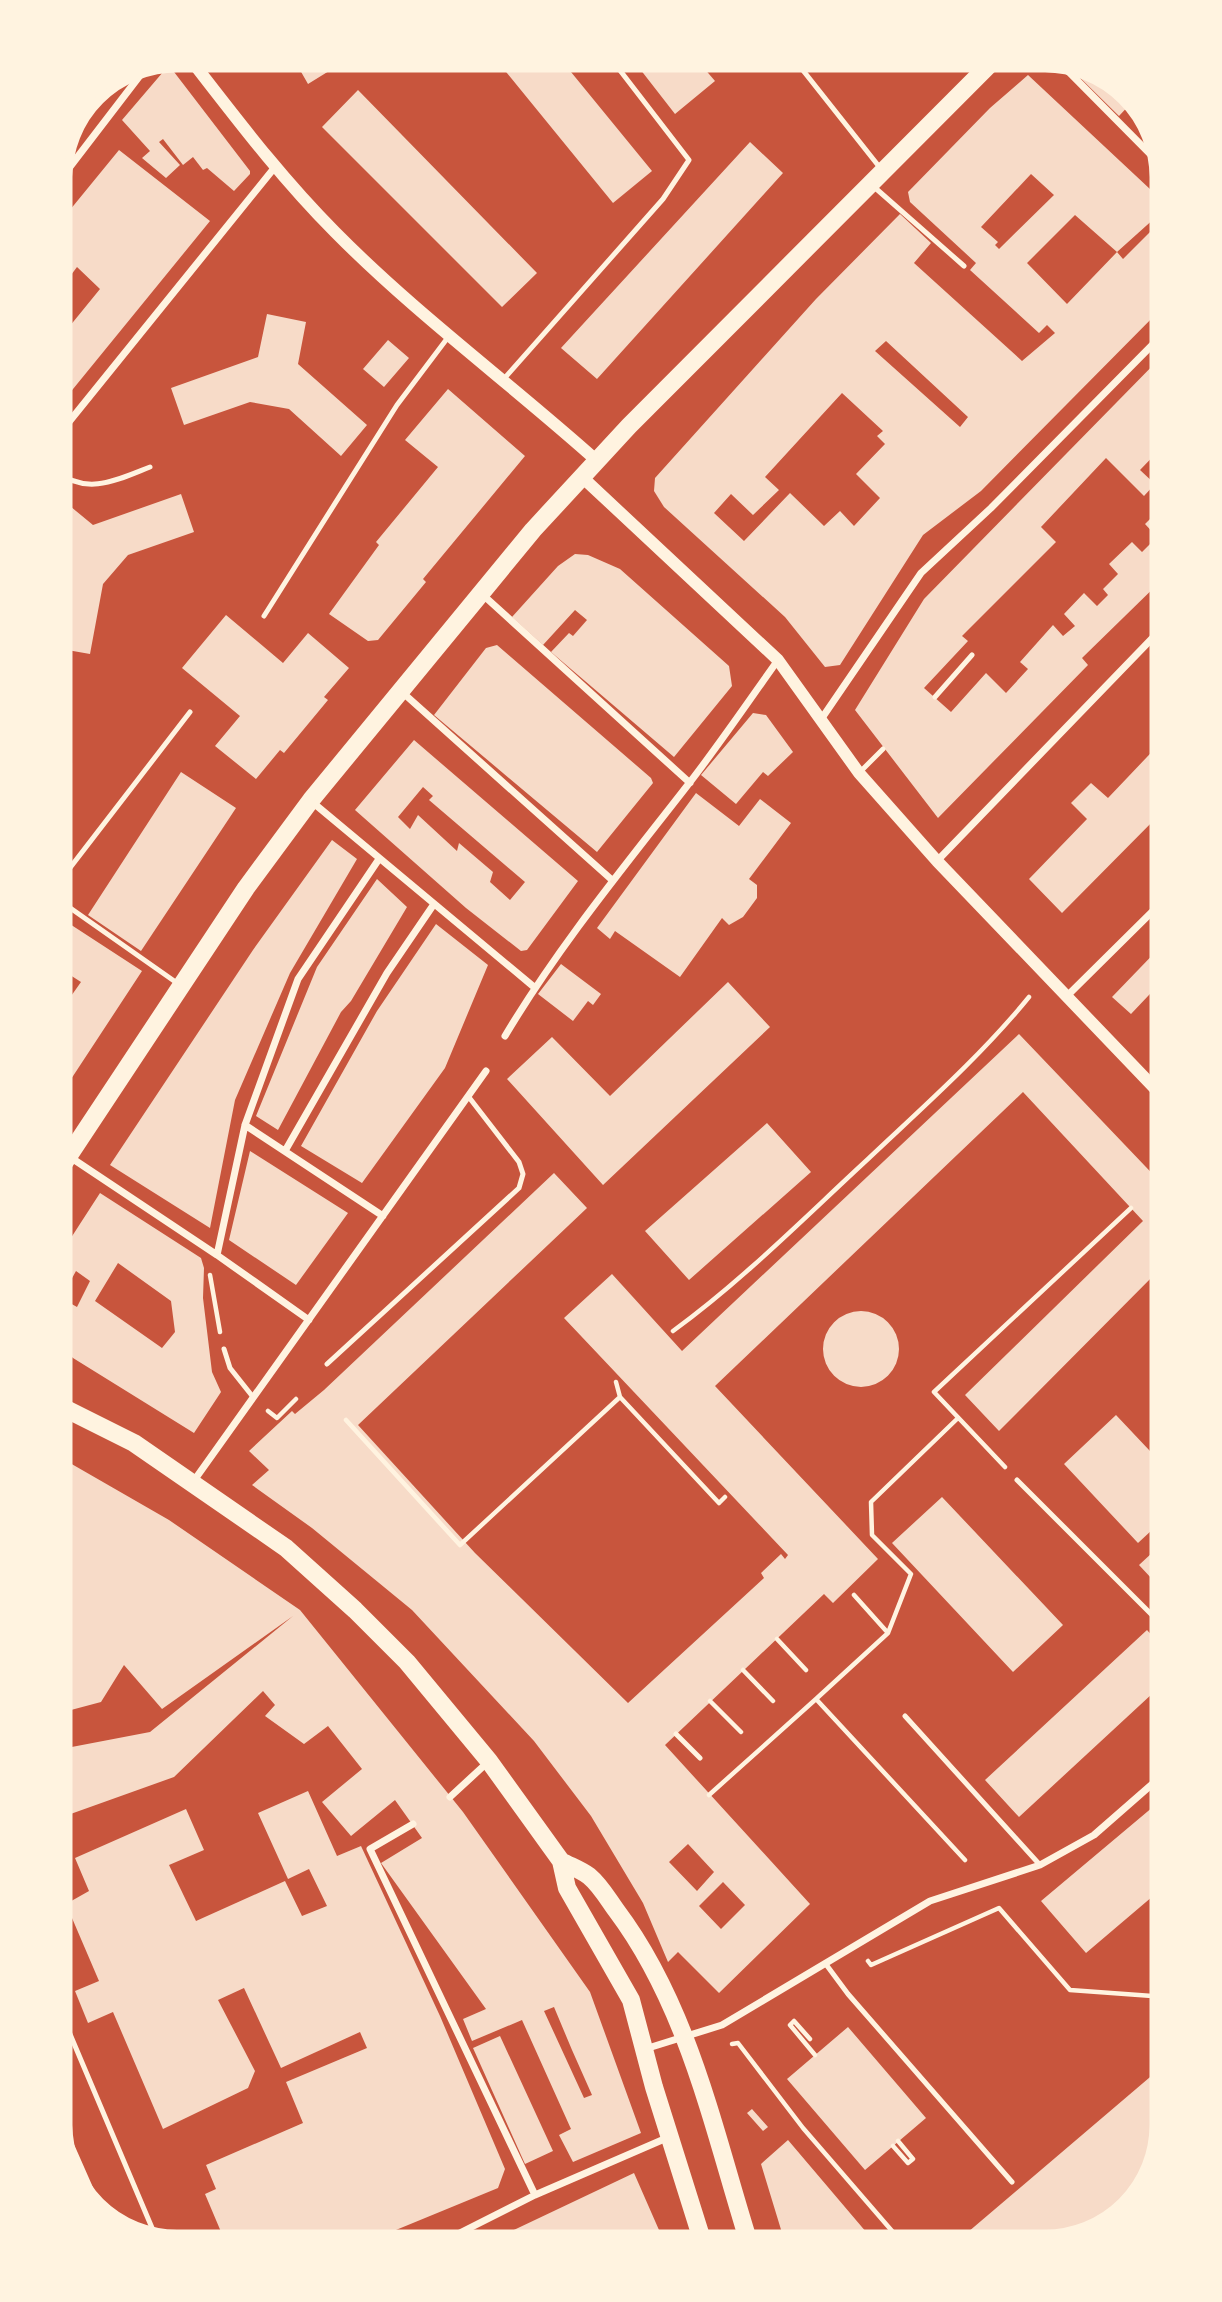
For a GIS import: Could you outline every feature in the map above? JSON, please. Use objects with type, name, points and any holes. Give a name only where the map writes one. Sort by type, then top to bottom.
[{"type":"main road","points":[[69,1157],[246,888],[311,800],[517,548],[596,460],[986,68]]},
{"type":"main road","points":[[68,1410],[134,1443],[286,1548],[355,1610],[407,1662],[489,1760],[561,1861],[567,1888],[631,2000],[700,2234]]},
{"type":"main road","points":[[561,1861],[589,1876],[628,1925],[659,1978],[685,2037],[746,2234]]},
{"type":"street","points":[[197,68],[275,167],[335,232],[389,284],[596,460]]},
{"type":"street","points":[[971,68],[978,76]]},
{"type":"street","points":[[1067,70],[1152,154]]},
{"type":"street","points":[[68,169],[140,75]]},
{"type":"street","points":[[68,423],[275,167]]},
{"type":"street","points":[[822,718],[921,573],[991,508],[1154,343]]},
{"type":"street","points":[[581,477],[778,660],[859,773],[936,861],[1154,1088]]},
{"type":"street","points":[[482,594],[690,783]]},
{"type":"street","points":[[936,861],[1154,636]]},
{"type":"street","points":[[506,1036],[534,987],[612,880],[690,783],[778,660]]},
{"type":"street","points":[[401,691],[612,880]]},
{"type":"street","points":[[311,800],[534,987]]},
{"type":"street","points":[[217,1255],[245,1125],[298,979],[379,859]]},
{"type":"street","points":[[285,1150],[387,973],[435,904]]},
{"type":"street","points":[[1065,998],[1154,910]]},
{"type":"street","points":[[192,1482],[486,1071]]},
{"type":"street","points":[[245,1125],[383,1216]]},
{"type":"street","points":[[69,1157],[309,1320]]},
{"type":"street","points":[[450,1797],[489,1760]]},
{"type":"street","points":[[645,2049],[722,2025],[930,1900],[1040,1865],[1094,1835],[1154,1782]]},
{"type":"street","points":[[413,1824],[370,1849],[535,2195]]},
{"type":"street","points":[[458,2234],[535,2195],[670,2137]]},
{"type":"lane","points":[[503,380],[663,199],[689,160],[617,68]]},
{"type":"lane","points":[[800,68],[877,177],[964,266]]},
{"type":"lane","points":[[264,616],[397,405],[450,334]]},
{"type":"lane","points":[[68,478],[80,484],[100,486],[150,467]]},
{"type":"lane","points":[[934,696],[972,654]]},
{"type":"lane","points":[[68,870],[190,712]]},
{"type":"lane","points":[[859,773],[883,749]]},
{"type":"lane","points":[[68,906],[180,985]]},
{"type":"lane","points":[[327,1364],[519,1188],[523,1174],[519,1162],[468,1096]]},
{"type":"lane","points":[[224,1349],[230,1368],[253,1397]]},
{"type":"lane","points":[[1017,1480],[1154,1617]]},
{"type":"lane","points":[[905,1716],[1040,1865]]},
{"type":"lane","points":[[676,1734],[701,1758]]},
{"type":"lane","points":[[825,1963],[848,1994],[1013,2182]]},
{"type":"lane","points":[[68,2029],[153,2231]]},
{"type":"path","points":[[673,1331],[715,1300],[813,1210],[950,1081],[1029,997]]},
{"type":"path","points":[[1017,1480],[934,1392],[1131,1208]]},
{"type":"path","points":[[209,1268],[224,1349]]},
{"type":"path","points":[[616,1382],[620,1397],[719,1503],[726,1497]]},
{"type":"path","points":[[346,1420],[460,1545],[620,1397]]},
{"type":"path","points":[[268,1411],[277,1418],[296,1399]]},
{"type":"path","points":[[709,1796],[888,1633],[911,1574],[872,1535],[871,1502],[958,1418]]},
{"type":"path","points":[[854,1595],[888,1633]]},
{"type":"path","points":[[777,1639],[806,1670]]},
{"type":"path","points":[[743,1670],[773,1701]]},
{"type":"path","points":[[816,1699],[965,1860]]},
{"type":"path","points":[[710,1701],[741,1732]]},
{"type":"path","points":[[869,1961],[872,1965],[999,1908],[1070,1990],[1154,1996]]},
{"type":"path","points":[[810,2039],[794,2021],[790,2025],[816,2055]]},
{"type":"path","points":[[726,2045],[737,2043],[803,2128],[895,2234]]},
{"type":"path","points":[[69,2139],[94,2196]]},
{"type":"building","points":[[299,68],[334,68],[308,84]]},
{"type":"building","points":[[503,68],[568,68],[652,171],[613,203]]},
{"type":"building","points":[[639,68],[704,68],[715,81],[675,114]]},
{"type":"building","points":[[171,69],[250,171],[234,191],[207,168],[203,170],[193,157],[183,165],[163,139],[159,142],[180,165],[166,178],[142,158],[150,151],[122,120],[163,72]]},
{"type":"building","points":[[1075,72],[1093,79],[1122,100],[1128,107],[1119,116]]},
{"type":"building","points":[[1028,75],[1154,193],[1154,219],[1117,252],[1123,259],[1154,228],[1154,316],[981,491],[923,535],[840,665],[825,667],[785,617],[664,507],[654,491],[655,478],[816,299],[900,214],[931,243],[914,263],[1022,361],[1055,333],[1047,325],[1039,333],[970,270],[976,263],[910,202],[908,192],[990,108]],"holes":[[[1031,174],[1054,195],[999,249],[995,245],[998,242],[981,227]],[[1075,215],[1117,252],[1067,304],[1027,263]],[[886,341],[968,417],[960,427],[875,351]],[[842,393],[883,431],[877,436],[885,444],[856,474],[880,498],[854,526],[840,511],[824,526],[790,493],[744,541],[714,513],[731,494],[753,515],[779,490],[765,477]]]},
{"type":"building","points":[[358,90],[537,273],[502,307],[322,127]]},
{"type":"building","points":[[96,105],[98,107],[81,128]]},
{"type":"building","points":[[750,142],[783,173],[597,379],[561,348]]},
{"type":"building","points":[[119,150],[210,221],[68,395],[68,328],[100,289],[77,267],[68,279],[68,212]]},
{"type":"building","points":[[267,314],[306,322],[298,364],[367,425],[341,456],[289,409],[250,402],[184,425],[171,388],[258,357]]},
{"type":"building","points":[[388,340],[409,358],[384,387],[363,369]]},
{"type":"building","points":[[1154,364],[1154,455],[1140,470],[1154,485],[1144,496],[1106,458],[1041,527],[1056,542],[962,636],[968,641],[924,688],[951,712],[986,673],[1006,693],[1028,669],[1020,662],[1053,625],[1063,636],[1075,626],[1064,614],[1084,593],[1097,606],[1108,595],[1103,589],[1118,574],[1109,564],[1132,542],[1142,552],[1154,540],[1154,588],[1082,658],[1088,665],[938,818],[855,710],[924,599]]},
{"type":"building","points":[[448,389],[525,456],[423,579],[426,582],[378,640],[368,641],[329,614],[379,545],[376,542],[438,467],[405,440]]},
{"type":"building","points":[[181,494],[194,532],[128,555],[103,584],[90,654],[68,650],[68,504],[93,525]]},
{"type":"building","points":[[1154,515],[1154,534],[1145,524]]},
{"type":"building","points":[[575,554],[588,555],[620,569],[729,666],[732,686],[674,757],[551,652],[569,633],[573,636],[587,620],[575,610],[543,645],[512,617],[558,566]]},
{"type":"building","points":[[226,615],[283,663],[308,633],[349,668],[324,697],[328,700],[284,753],[280,750],[256,779],[215,746],[240,716],[182,668]]},
{"type":"building","points":[[497,645],[651,778],[653,783],[597,852],[434,715],[486,648]]},
{"type":"building","points":[[753,713],[766,715],[793,752],[768,776],[763,772],[736,804],[701,775]]},
{"type":"building","points":[[414,740],[578,881],[527,950],[521,951],[466,908],[355,810]],"holes":[[[423,787],[433,796],[429,800],[525,882],[510,900],[490,882],[493,872],[459,843],[457,851],[418,815],[410,829],[398,817]]]},
{"type":"building","points":[[1154,750],[1154,820],[1062,913],[1029,879],[1087,819],[1071,803],[1091,783],[1108,798]]},
{"type":"building","points":[[181,772],[236,808],[141,951],[88,915]]},
{"type":"building","points":[[696,793],[739,826],[760,799],[791,823],[749,879],[757,885],[757,898],[743,917],[729,925],[722,918],[680,977],[615,931],[610,939],[597,928]]},
{"type":"building","points":[[332,840],[357,859],[290,973],[235,1100],[210,1228],[110,1165],[253,950]]},
{"type":"building","points":[[377,879],[407,907],[351,1001],[341,1012],[278,1130],[256,1116],[317,967]]},
{"type":"building","points":[[68,923],[142,971],[68,1084],[68,998],[81,982],[68,974]]},
{"type":"building","points":[[436,924],[488,965],[445,1068],[362,1183],[301,1146],[377,1011]]},
{"type":"building","points":[[1154,953],[1154,990],[1131,1014],[1112,997]]},
{"type":"building","points":[[561,964],[601,994],[593,1005],[588,1001],[573,1021],[538,994]]},
{"type":"building","points":[[728,982],[770,1027],[603,1185],[507,1079],[552,1037],[610,1096]]},
{"type":"building","points":[[1019,1034],[1154,1175],[1154,1275],[999,1431],[965,1395],[1143,1221],[1023,1092],[715,1386],[878,1559],[833,1603],[824,1594],[665,1745],[810,1904],[719,1993],[678,1952],[668,1962],[643,1903],[591,1816],[534,1741],[412,1610],[312,1528],[252,1485],[269,1470],[249,1451],[292,1411],[295,1414],[324,1390],[554,1173],[587,1208],[358,1425],[475,1553],[628,1703],[764,1578],[761,1573],[781,1554],[785,1559],[788,1555],[564,1318],[612,1274],[682,1351]],"holes":[[[688,1844],[714,1872],[697,1891],[669,1862]],[[723,1882],[745,1905],[721,1929],[699,1906]]]},
{"type":"building","points":[[767,1123],[811,1172],[689,1280],[645,1231]]},
{"type":"building","points":[[250,1151],[348,1213],[296,1285],[229,1240]]},
{"type":"building","points":[[100,1193],[201,1258],[212,1372],[221,1392],[194,1433],[68,1353],[68,1302],[77,1307],[90,1281],[76,1271],[68,1285],[68,1242]],"holes":[[[118,1263],[171,1301],[175,1332],[162,1348],[95,1301]]]},
{"type":"building","points":[[854,1311],[868,1311],[882,1317],[893,1328],[899,1349],[896,1364],[888,1376],[868,1387],[854,1387],[840,1381],[829,1370],[823,1356],[823,1342],[829,1328],[840,1317]]},
{"type":"building","points":[[1116,1415],[1154,1455],[1154,1528],[1138,1543],[1064,1464]]},
{"type":"building","points":[[68,1462],[169,1520],[300,1610],[463,1812],[590,1992],[641,2133],[573,2162],[559,2135],[571,2129],[522,2020],[472,2041],[463,2019],[486,2009],[381,1863],[422,1838],[395,1800],[351,1836],[322,1802],[362,1769],[328,1726],[304,1744],[265,1716],[275,1705],[263,1691],[174,1777],[68,1815],[68,1748],[150,1732],[293,1616],[162,1709],[124,1665],[101,1702],[68,1711]],"holes":[[[554,2007],[592,2095],[584,2098],[544,2011]]]},
{"type":"building","points":[[942,1497],[1063,1625],[1013,1672],[892,1543]]},
{"type":"building","points":[[1154,1551],[1154,1581],[1139,1565]]},
{"type":"building","points":[[1147,1630],[1154,1638],[1154,1692],[1019,1817],[985,1780]]},
{"type":"building","points":[[308,1791],[337,1856],[361,1846],[440,2016],[505,2169],[498,2188],[386,2234],[222,2234],[205,2194],[216,2189],[206,2165],[303,2123],[286,2082],[367,2048],[360,2032],[281,2068],[244,1988],[218,2000],[255,2071],[248,2088],[163,2129],[113,2012],[88,2023],[75,1991],[99,1981],[68,1909],[68,1903],[89,1891],[75,1858],[186,1809],[204,1850],[169,1865],[196,1921],[285,1881],[302,1916],[327,1906],[309,1869],[288,1879],[258,1813]]},
{"type":"building","points":[[1154,1806],[1154,1895],[1086,1953],[1041,1901]]},
{"type":"building","points":[[848,2027],[926,2118],[865,2170],[787,2079]]},
{"type":"building","points":[[500,2036],[553,2151],[525,2164],[473,2048]]},
{"type":"building","points":[[1154,2074],[1152,2146],[1143,2173],[1117,2207],[1087,2225],[1066,2232],[966,2234]]},
{"type":"building","points":[[752,2109],[768,2127],[763,2131],[747,2113]]},
{"type":"building","points":[[788,2140],[868,2234],[782,2234],[761,2164]]},
{"type":"building","points":[[634,2173],[661,2234],[505,2234]]}]
